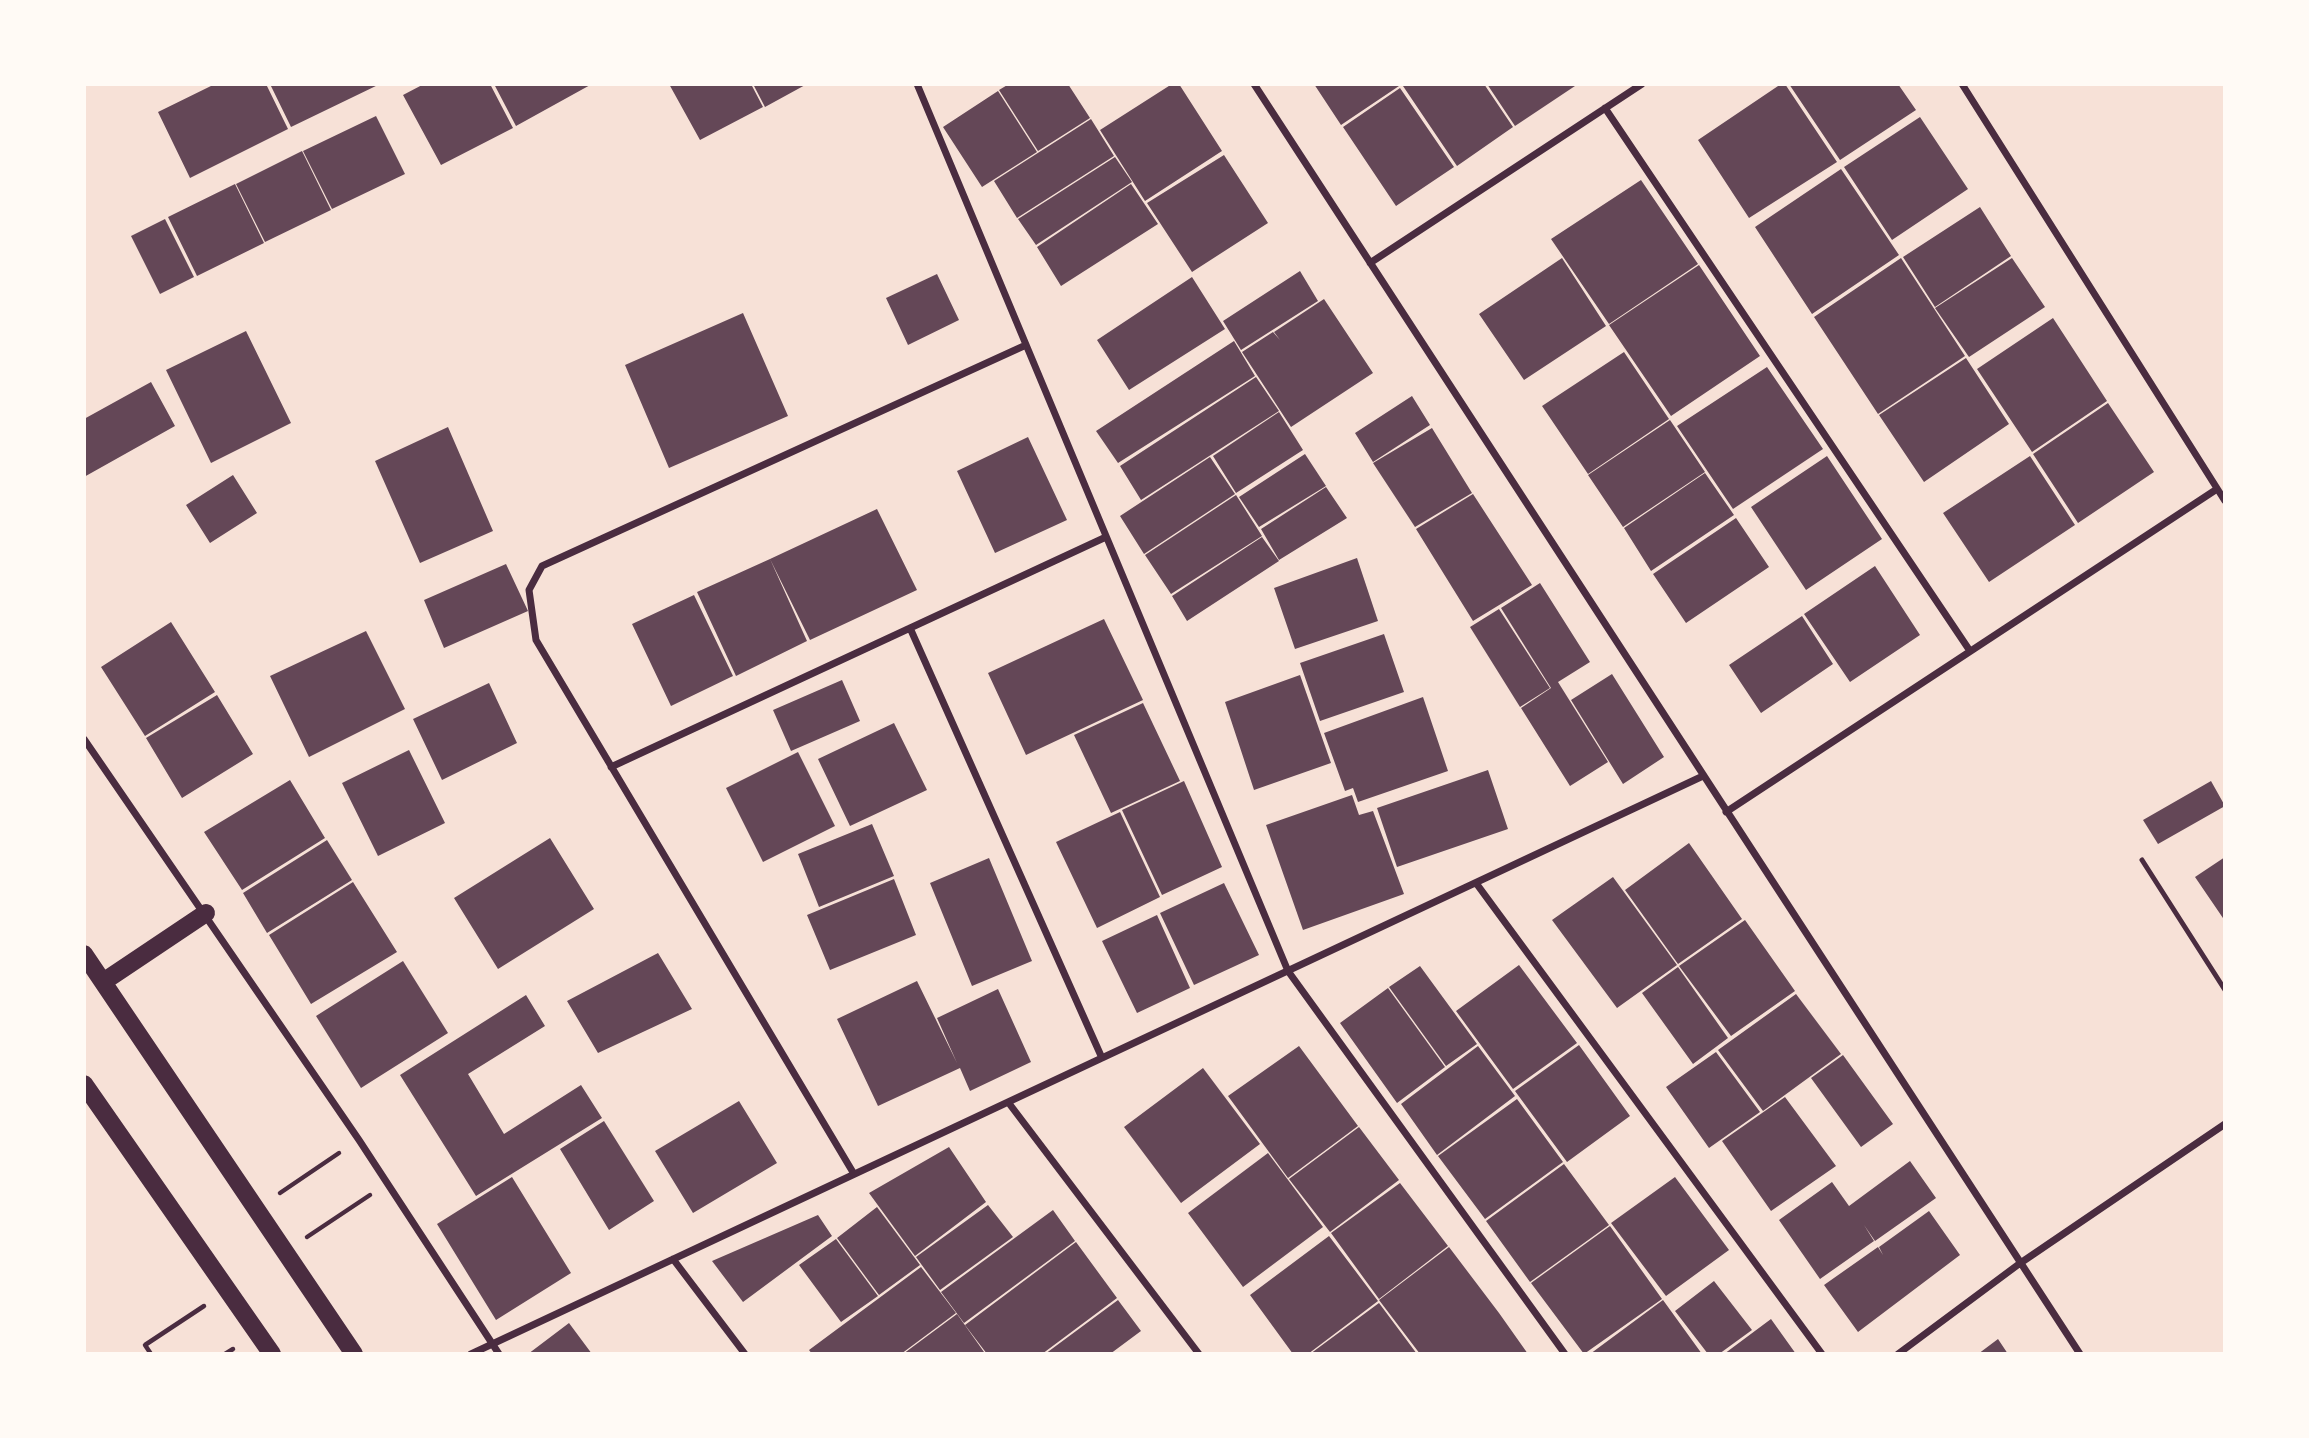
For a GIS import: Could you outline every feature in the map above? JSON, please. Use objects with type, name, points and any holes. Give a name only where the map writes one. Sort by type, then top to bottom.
[{"type":"main road","points":[[103,982],[205,913]]},
{"type":"main road","points":[[84,954],[354,1354]]},
{"type":"main road","points":[[84,1084],[272,1354]]},
{"type":"street","points":[[917,84],[1288,971],[1565,1354]]},
{"type":"street","points":[[1254,84],[2080,1354]]},
{"type":"street","points":[[1370,263],[1642,84]]},
{"type":"street","points":[[1962,84],[2225,502]]},
{"type":"street","points":[[1605,108],[1970,652]]},
{"type":"street","points":[[854,1174],[536,640],[529,590],[542,566],[1026,345]]},
{"type":"street","points":[[1726,812],[2217,489]]},
{"type":"street","points":[[611,767],[1106,537]]},
{"type":"street","points":[[910,628],[1102,1058]]},
{"type":"street","points":[[84,739],[359,1140],[499,1354]]},
{"type":"street","points":[[471,1354],[1703,776]]},
{"type":"street","points":[[1476,883],[1822,1354]]},
{"type":"street","points":[[1008,1102],[1199,1354]]},
{"type":"street","points":[[1898,1354],[2019,1264],[2225,1124]]},
{"type":"street","points":[[673,1259],[745,1354]]},
{"type":"lane","points":[[2142,860],[2225,990]]},
{"type":"path","points":[[256,1209],[359,1140]]},
{"type":"path","points":[[303,1240],[371,1195]]},
{"type":"path","points":[[151,1354],[145,1345],[213,1300]]},
{"type":"building","points":[[215,84],[266,84],[288,129],[190,178],[158,112]]},
{"type":"building","points":[[270,84],[380,84],[291,127]]},
{"type":"building","points":[[424,84],[490,84],[513,128],[441,165],[403,95]]},
{"type":"building","points":[[494,84],[592,84],[516,126]]},
{"type":"building","points":[[669,84],[751,84],[763,107],[700,140]]},
{"type":"building","points":[[753,84],[807,84],[765,107]]},
{"type":"building","points":[[1009,84],[1068,84],[1090,118],[1038,151],[999,90]]},
{"type":"building","points":[[1172,84],[1179,84],[1222,151],[1145,201],[1100,130]]},
{"type":"building","points":[[1314,84],[1398,84],[1399,86],[1341,125]]},
{"type":"building","points":[[1484,84],[1513,127],[1457,166],[1403,86]]},
{"type":"building","points":[[1487,84],[1573,84],[1575,86],[1515,126]]},
{"type":"building","points":[[1781,84],[1785,84],[1837,162],[1749,218],[1698,140]]},
{"type":"building","points":[[1789,84],[1898,84],[1916,110],[1840,160]]},
{"type":"building","points":[[1400,88],[1454,167],[1396,206],[1343,127]]},
{"type":"building","points":[[998,91],[1037,152],[982,187],[943,127]]},
{"type":"building","points":[[376,116],[405,174],[332,209],[303,151]]},
{"type":"building","points":[[1920,117],[1968,189],[1892,240],[1844,167]]},
{"type":"building","points":[[1091,119],[1114,156],[1017,218],[994,181]]},
{"type":"building","points":[[302,151],[331,210],[265,242],[236,184]]},
{"type":"building","points":[[1224,155],[1268,223],[1192,272],[1147,203]]},
{"type":"building","points":[[1115,157],[1132,182],[1036,245],[1018,219]]},
{"type":"building","points":[[1841,169],[1899,255],[1812,314],[1755,227]]},
{"type":"building","points":[[1641,180],[1698,264],[1609,324],[1551,239]]},
{"type":"building","points":[[235,184],[264,243],[197,276],[168,217]]},
{"type":"building","points":[[1131,184],[1158,224],[1061,286],[1037,247]]},
{"type":"building","points":[[1980,207],[2011,256],[1935,307],[1903,257]]},
{"type":"building","points":[[165,219],[194,277],[160,294],[131,236]]},
{"type":"building","points":[[1562,258],[1606,326],[1524,380],[1479,314]]},
{"type":"building","points":[[1901,258],[1965,356],[1878,414],[1814,317]]},
{"type":"building","points":[[2012,258],[2045,307],[1969,357],[1935,308]]},
{"type":"building","points":[[1699,265],[1760,356],[1671,416],[1609,325]]},
{"type":"building","points":[[1300,271],[1318,301],[1241,350],[1223,321]]},
{"type":"building","points":[[937,274],[959,320],[908,345],[886,298]]},
{"type":"building","points":[[1192,277],[1225,329],[1129,390],[1097,340]]},
{"type":"building","points":[[1324,299],[1373,373],[1291,427],[1242,352],[1273,332],[1280,340],[1274,332]]},
{"type":"building","points":[[743,313],[788,416],[669,468],[625,365]]},
{"type":"building","points":[[2053,318],[2107,401],[2032,452],[1977,369]]},
{"type":"building","points":[[246,331],[291,423],[211,463],[166,370]]},
{"type":"building","points":[[1234,341],[1255,376],[1118,463],[1096,431]]},
{"type":"building","points":[[1624,352],[1669,419],[1588,474],[1542,406]]},
{"type":"building","points":[[1966,358],[2009,424],[1924,482],[1879,415]]},
{"type":"building","points":[[1767,367],[1823,449],[1733,509],[1677,426]]},
{"type":"building","points":[[1256,377],[1279,411],[1141,500],[1120,466]]},
{"type":"building","points":[[151,382],[175,426],[84,477],[84,419]]},
{"type":"building","points":[[1412,396],[1430,425],[1373,462],[1355,433]]},
{"type":"building","points":[[2108,403],[2154,472],[2078,523],[2033,454]]},
{"type":"building","points":[[1279,412],[1303,450],[1236,493],[1213,456]]},
{"type":"building","points":[[1670,420],[1705,472],[1623,527],[1588,475]]},
{"type":"building","points":[[448,427],[493,531],[420,563],[375,461]]},
{"type":"building","points":[[1432,428],[1472,493],[1415,527],[1373,463]]},
{"type":"building","points":[[1028,437],[1067,520],[995,553],[957,471]]},
{"type":"building","points":[[1305,454],[1326,486],[1259,527],[1239,497]]},
{"type":"building","points":[[1827,456],[1882,539],[1806,590],[1751,507]]},
{"type":"building","points":[[2030,456],[2075,525],[1989,582],[1943,513]]},
{"type":"building","points":[[1210,457],[1235,494],[1144,554],[1120,516]]},
{"type":"building","points":[[1705,473],[1734,515],[1651,571],[1624,528]]},
{"type":"building","points":[[233,475],[257,513],[210,543],[186,505]]},
{"type":"building","points":[[1326,487],[1347,518],[1279,560],[1261,529]]},
{"type":"building","points":[[1473,494],[1532,585],[1473,621],[1416,529]]},
{"type":"building","points":[[1236,495],[1262,536],[1171,594],[1145,555]]},
{"type":"building","points":[[877,509],[917,590],[810,640],[770,559]]},
{"type":"building","points":[[1736,518],[1769,567],[1686,623],[1653,574]]},
{"type":"building","points":[[1262,537],[1279,561],[1187,621],[1172,596]]},
{"type":"building","points":[[1357,558],[1378,621],[1295,649],[1274,588]]},
{"type":"building","points":[[770,559],[807,641],[736,676],[697,592]]},
{"type":"building","points":[[506,564],[528,611],[444,648],[424,600]]},
{"type":"building","points":[[1875,566],[1920,635],[1850,682],[1804,614]]},
{"type":"building","points":[[1540,583],[1590,662],[1558,682],[1608,762],[1570,786],[1521,708],[1551,688],[1501,608]]},
{"type":"building","points":[[694,595],[733,676],[671,706],[632,624]]},
{"type":"building","points":[[1499,609],[1550,688],[1520,707],[1470,627]]},
{"type":"building","points":[[1802,616],[1833,664],[1761,713],[1729,665]]},
{"type":"building","points":[[1104,619],[1143,700],[1026,755],[988,673]]},
{"type":"building","points":[[171,622],[215,692],[145,736],[101,667]]},
{"type":"building","points":[[366,631],[405,709],[309,757],[270,676]]},
{"type":"building","points":[[1384,634],[1404,692],[1320,721],[1300,663]]},
{"type":"building","points":[[1612,674],[1664,757],[1623,784],[1571,700]]},
{"type":"building","points":[[1300,675],[1331,763],[1254,790],[1225,702]]},
{"type":"building","points":[[842,680],[860,721],[791,751],[773,710]]},
{"type":"building","points":[[489,683],[517,743],[442,780],[413,719]]},
{"type":"building","points":[[217,695],[253,754],[182,798],[146,738]]},
{"type":"building","points":[[1423,697],[1448,771],[1358,802],[1353,788],[1345,791],[1324,733]]},
{"type":"building","points":[[1143,703],[1180,781],[1111,813],[1074,735]]},
{"type":"building","points":[[894,723],[927,790],[850,826],[818,759]]},
{"type":"building","points":[[409,750],[445,823],[378,856],[342,783]]},
{"type":"building","points":[[798,752],[835,826],[763,862],[726,788]]},
{"type":"building","points":[[1488,770],[1508,829],[1397,867],[1377,808]]},
{"type":"building","points":[[290,780],[325,838],[242,890],[204,832]]},
{"type":"building","points":[[1184,781],[1222,867],[1162,895],[1122,810]]},
{"type":"building","points":[[2211,781],[2225,806],[2158,844],[2143,820]]},
{"type":"building","points":[[1352,795],[1359,815],[1373,811],[1404,894],[1303,930],[1266,825]]},
{"type":"building","points":[[1120,812],[1160,897],[1097,928],[1056,842]]},
{"type":"building","points":[[872,824],[894,876],[819,907],[798,854]]},
{"type":"building","points":[[550,838],[594,909],[498,969],[454,898]]},
{"type":"building","points":[[327,840],[352,880],[267,933],[243,893]]},
{"type":"building","points":[[1689,843],[1742,919],[1678,964],[1625,890]]},
{"type":"building","points":[[2225,857],[2225,921],[2195,877]]},
{"type":"building","points":[[989,858],[1032,961],[972,986],[930,883]]},
{"type":"building","points":[[1613,877],[1677,965],[1617,1008],[1552,920]]},
{"type":"building","points":[[894,879],[916,935],[830,970],[807,915]]},
{"type":"building","points":[[353,882],[397,952],[311,1004],[269,935]]},
{"type":"building","points":[[1224,883],[1259,955],[1194,985],[1160,913]]},
{"type":"building","points":[[1157,915],[1190,988],[1137,1013],[1102,941]]},
{"type":"building","points":[[1745,920],[1795,991],[1731,1036],[1679,966]]},
{"type":"building","points":[[658,953],[692,1009],[598,1053],[567,1001]]},
{"type":"building","points":[[403,961],[448,1033],[361,1088],[316,1016]]},
{"type":"building","points":[[1519,965],[1577,1043],[1513,1089],[1456,1011]]},
{"type":"building","points":[[1420,966],[1477,1044],[1446,1066],[1389,987]]},
{"type":"building","points":[[1678,967],[1728,1038],[1693,1064],[1642,993]]},
{"type":"building","points":[[917,981],[957,1063],[937,1018],[998,989],[1031,1062],[970,1091],[960,1068],[878,1106],[837,1019]]},
{"type":"building","points":[[1388,988],[1445,1067],[1397,1103],[1340,1023]]},
{"type":"building","points":[[1796,994],[1841,1054],[1763,1111],[1718,1050]]},
{"type":"building","points":[[526,995],[545,1026],[468,1074],[504,1134],[581,1085],[602,1118],[476,1196],[400,1075]]},
{"type":"building","points":[[1579,1045],[1630,1116],[1567,1162],[1515,1091]]},
{"type":"building","points":[[1299,1046],[1358,1126],[1288,1178],[1228,1096]]},
{"type":"building","points":[[1478,1046],[1515,1096],[1437,1155],[1401,1104]]},
{"type":"building","points":[[1716,1052],[1760,1112],[1709,1148],[1666,1087]]},
{"type":"building","points":[[1843,1055],[1893,1124],[1861,1147],[1811,1078]]},
{"type":"building","points":[[1203,1068],[1260,1144],[1181,1203],[1124,1127]]},
{"type":"building","points":[[1785,1097],[1836,1166],[1771,1211],[1722,1141]]},
{"type":"building","points":[[1517,1099],[1563,1162],[1485,1219],[1438,1156]]},
{"type":"building","points":[[739,1101],[777,1163],[693,1213],[655,1151]]},
{"type":"building","points":[[604,1121],[654,1201],[609,1230],[560,1149]]},
{"type":"building","points":[[1359,1127],[1399,1180],[1330,1232],[1289,1179]]},
{"type":"building","points":[[949,1147],[986,1202],[915,1256],[869,1193]]},
{"type":"building","points":[[1268,1153],[1323,1227],[1243,1287],[1188,1213]]},
{"type":"building","points":[[1910,1161],[1936,1198],[1875,1241],[1864,1225],[1874,1241],[1820,1279],[1779,1220],[1832,1182],[1849,1206]]},
{"type":"building","points":[[1564,1164],[1609,1225],[1530,1282],[1486,1221]]},
{"type":"building","points":[[512,1177],[571,1273],[496,1320],[437,1224]]},
{"type":"building","points":[[1675,1177],[1729,1250],[1666,1296],[1611,1223]]},
{"type":"building","points":[[1400,1183],[1448,1246],[1379,1299],[1331,1233]]},
{"type":"building","points":[[988,1205],[1013,1237],[940,1290],[916,1257]]},
{"type":"building","points":[[877,1207],[920,1265],[879,1295],[837,1238]]},
{"type":"building","points":[[1053,1210],[1075,1241],[964,1323],[941,1292]]},
{"type":"building","points":[[1929,1211],[1960,1255],[1858,1332],[1824,1285],[1878,1247],[1883,1255],[1879,1247]]},
{"type":"building","points":[[818,1215],[832,1236],[743,1302],[712,1261]]},
{"type":"building","points":[[1610,1226],[1662,1299],[1584,1354],[1531,1283]]},
{"type":"building","points":[[1329,1236],[1378,1301],[1308,1354],[1293,1354],[1250,1295]]},
{"type":"building","points":[[836,1239],[878,1296],[841,1322],[799,1265]]},
{"type":"building","points":[[1076,1242],[1117,1298],[1042,1354],[987,1354],[965,1325]]},
{"type":"building","points":[[1449,1247],[1528,1354],[1420,1354],[1379,1300]]},
{"type":"building","points":[[921,1267],[956,1313],[901,1354],[812,1354],[809,1350]]},
{"type":"building","points":[[1714,1281],[1752,1330],[1719,1354],[1708,1354],[1675,1311]]},
{"type":"building","points":[[1118,1300],[1141,1331],[1110,1354],[1045,1354]]},
{"type":"building","points":[[1663,1300],[1702,1354],[1590,1354]]},
{"type":"building","points":[[1379,1303],[1417,1354],[1310,1354]]},
{"type":"building","points":[[957,1314],[984,1352],[903,1354]]},
{"type":"building","points":[[1771,1319],[1796,1354],[1724,1354]]},
{"type":"building","points":[[569,1323],[592,1354],[528,1354]]},
{"type":"building","points":[[1998,1339],[2008,1354],[1978,1354]]}]
